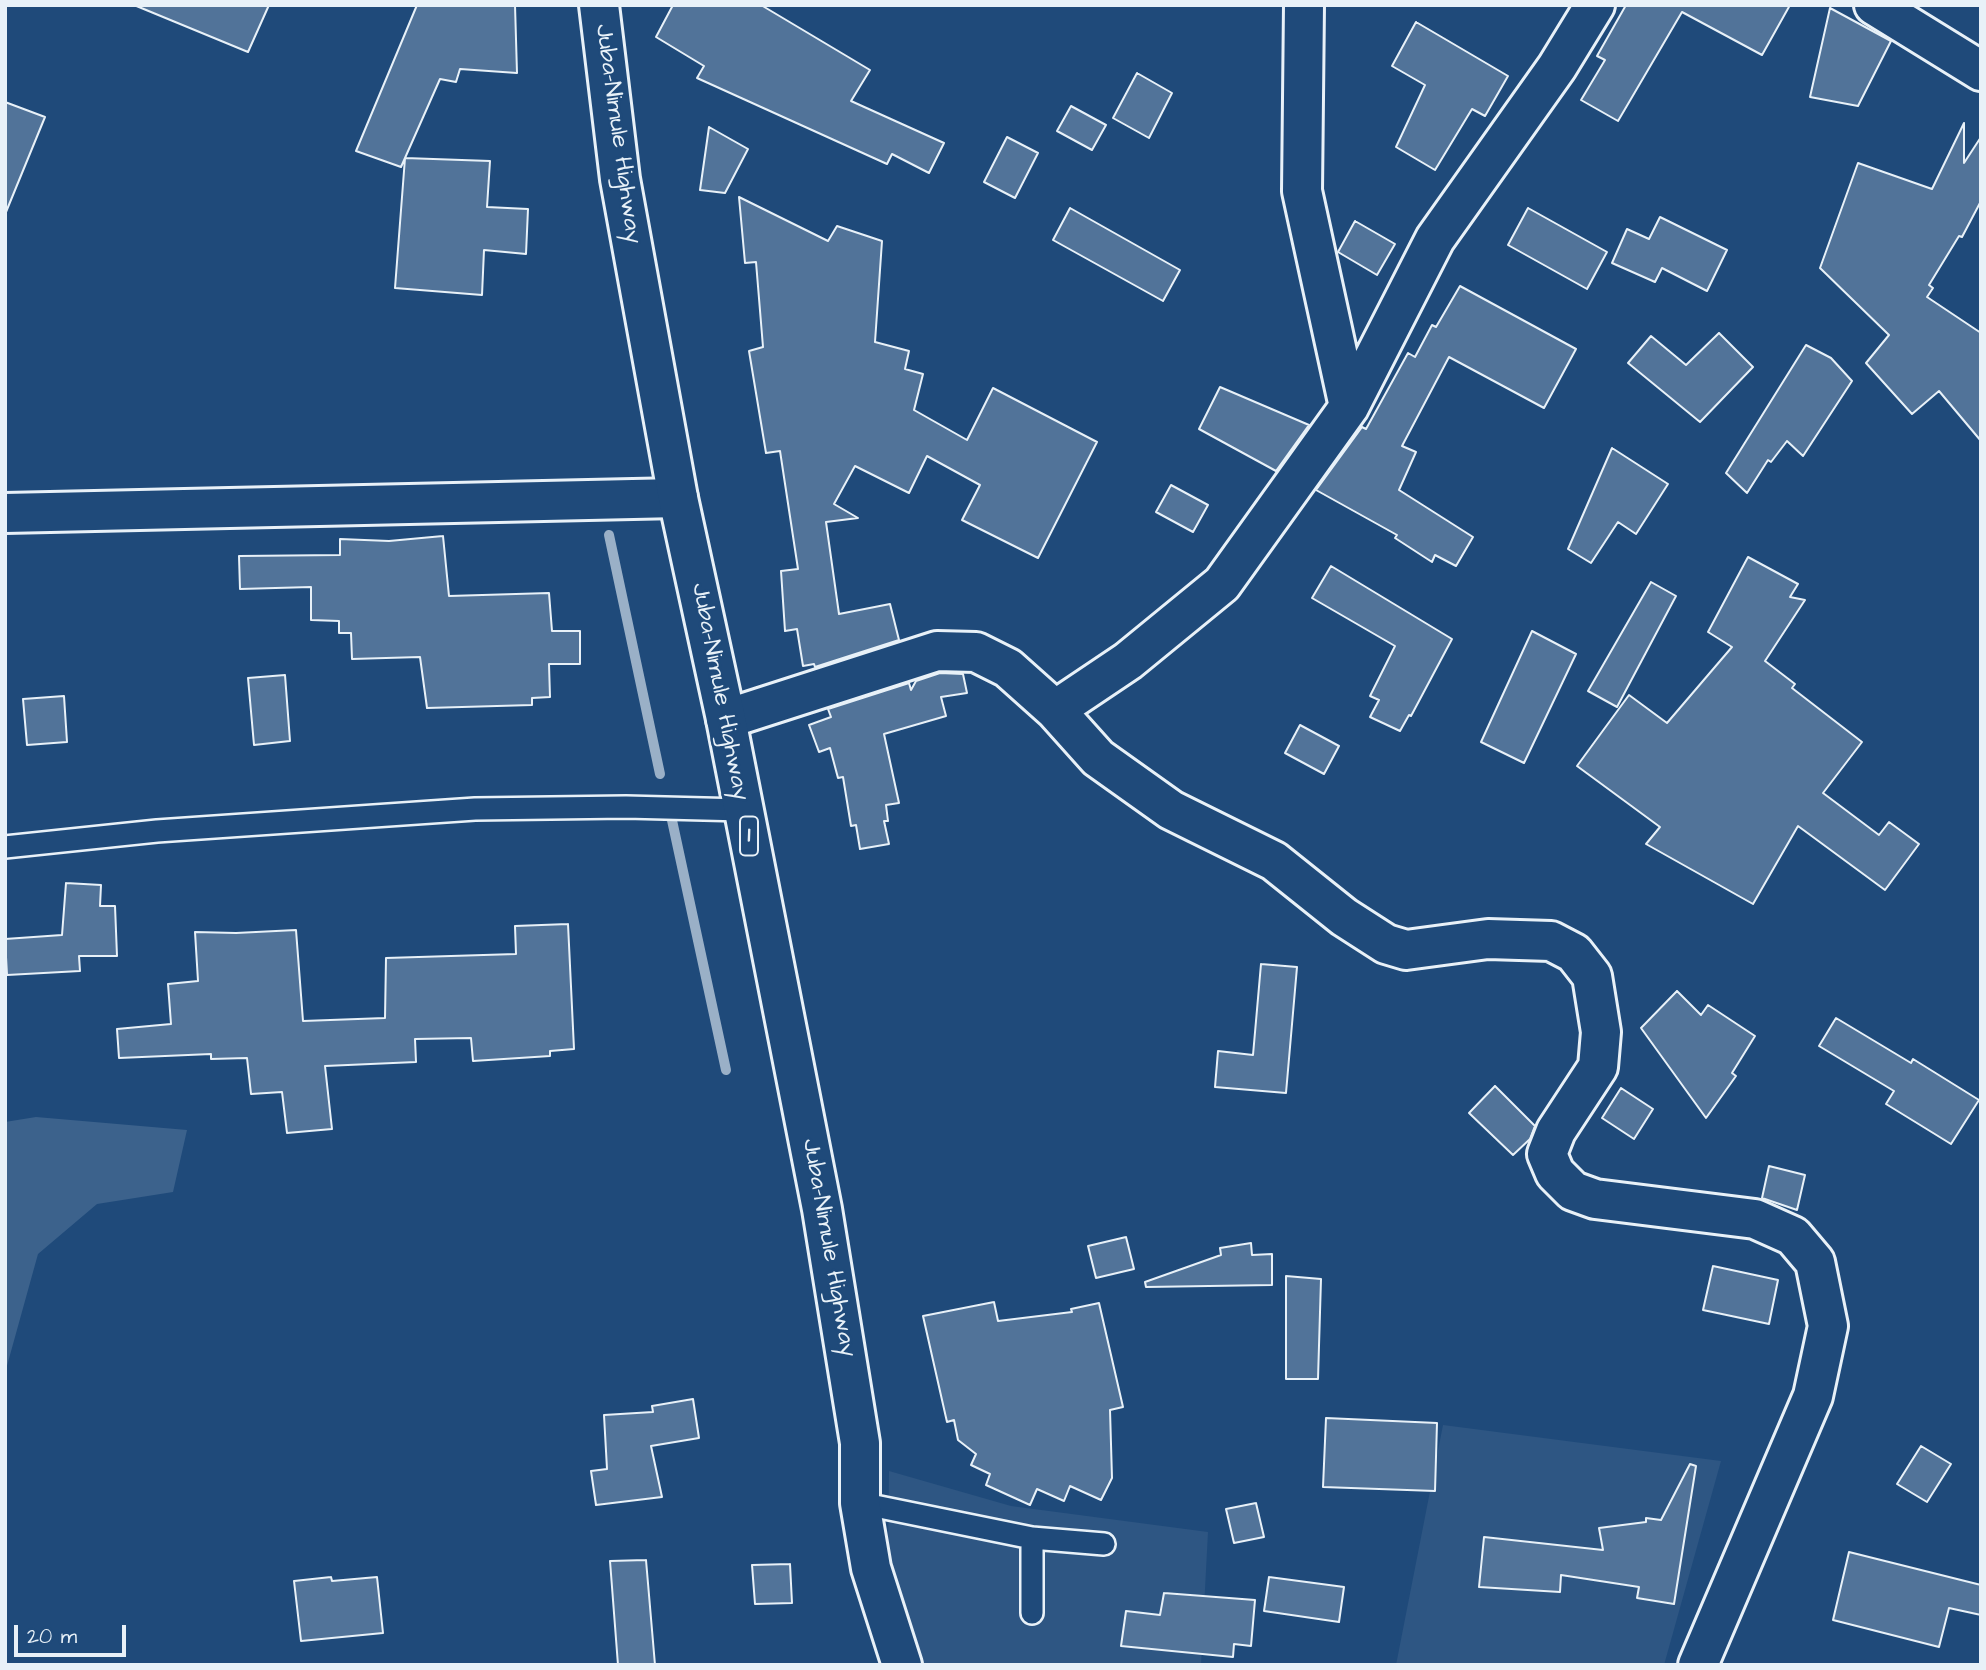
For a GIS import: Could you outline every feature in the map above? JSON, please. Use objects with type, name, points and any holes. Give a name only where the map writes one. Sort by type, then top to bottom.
[{"type":"street","name":"Juba–Nimule Highway","points":[[599,5],[620,179],[678,498],[800,1083],[860,1443],[860,1503],[871,1568],[902,1665]]},
{"type":"street","points":[[1304,5],[1302,191],[1349,407]]},
{"type":"street","points":[[1055,710],[1128,660],[1222,584],[1349,407],[1435,239],[1557,67],[1595,5]]},
{"type":"street","points":[[1874,5],[1981,71]]},
{"type":"street","points":[[5,513],[678,498]]},
{"type":"street","points":[[726,719],[937,650],[976,652],[1008,668],[1055,710],[1098,758],[1171,810],[1274,861],[1344,917],[1386,944],[1406,950],[1488,939],[1551,941],[1574,954],[1592,976],[1601,1032],[1598,1067],[1556,1131],[1548,1154],[1555,1173],[1573,1191],[1595,1199],[1755,1219],[1793,1236],[1815,1262],[1828,1326],[1813,1396],[1698,1665]]},
{"type":"lane","points":[[5,847],[157,831],[475,809],[626,807],[743,810]]},
{"type":"lane","points":[[860,1503],[1032,1538],[1104,1544]]},
{"type":"lane","points":[[1032,1538],[1032,1613]]},
{"type":"shaded area","points":[[36,1117],[187,1130],[173,1192],[97,1204],[38,1254],[5,1373],[5,1122]]},
{"type":"shaded area","points":[[1443,1425],[1721,1461],[1664,1665],[1396,1665]]},
{"type":"shaded area","points":[[889,1471],[1011,1506],[1208,1532],[1201,1665],[917,1665],[888,1553]]},
{"type":"building","points":[[134,5],[269,5],[248,52]]},
{"type":"building","points":[[417,5],[515,5],[517,73],[460,69],[456,82],[440,79],[401,167],[356,151]]},
{"type":"building","points":[[673,5],[761,5],[870,70],[851,101],[944,143],[929,173],[892,154],[887,164],[697,78],[704,66],[656,37]]},
{"type":"building","points":[[1626,5],[1790,5],[1762,55],[1682,12],[1618,121],[1581,100],[1605,60],[1597,56]]},
{"type":"building","points":[[1830,8],[1891,41],[1858,106],[1810,97]]},
{"type":"building","points":[[1416,22],[1508,76],[1485,116],[1472,109],[1435,170],[1396,147],[1425,85],[1392,66]]},
{"type":"building","points":[[1137,73],[1172,93],[1149,138],[1113,118]]},
{"type":"building","points":[[5,102],[45,117],[6,212],[5,212]]},
{"type":"building","points":[[1071,106],[1106,125],[1092,150],[1057,131]]},
{"type":"building","points":[[1964,123],[1964,163],[1981,137],[1981,201],[1962,237],[1959,236],[1929,285],[1933,288],[1927,297],[1981,333],[1981,441],[1939,391],[1912,414],[1866,363],[1889,335],[1820,268],[1858,163],[1932,189]]},
{"type":"building","points":[[709,127],[748,149],[725,193],[700,190]]},
{"type":"building","points":[[1007,137],[1038,153],[1015,198],[984,182]]},
{"type":"building","points":[[405,158],[490,161],[487,207],[528,209],[526,254],[484,250],[482,295],[395,288]]},
{"type":"building","points":[[739,197],[828,241],[837,226],[882,241],[875,342],[909,351],[905,369],[923,374],[914,410],[967,440],[993,388],[1097,442],[1038,558],[962,520],[980,485],[927,456],[909,493],[855,466],[834,504],[858,518],[826,522],[839,614],[890,604],[899,640],[815,667],[814,664],[803,666],[797,629],[785,631],[781,571],[798,569],[780,451],[766,453],[749,351],[763,347],[756,262],[745,263]]},
{"type":"building","points":[[1070,208],[1180,270],[1163,301],[1053,240]]},
{"type":"building","points":[[1528,208],[1607,252],[1587,289],[1508,245]]},
{"type":"building","points":[[1660,217],[1727,250],[1707,291],[1662,268],[1655,282],[1612,263],[1627,229],[1649,239]]},
{"type":"building","points":[[1355,221],[1395,244],[1377,275],[1338,252]]},
{"type":"building","points":[[1460,286],[1576,349],[1544,408],[1449,357],[1402,446],[1416,452],[1399,490],[1473,537],[1456,566],[1435,555],[1432,562],[1395,538],[1397,535],[1316,490],[1362,427],[1366,429],[1408,353],[1415,357],[1432,325],[1436,327]]},
{"type":"building","points":[[1719,333],[1753,367],[1700,422],[1628,363],[1651,336],[1686,365]]},
{"type":"building","points":[[1806,345],[1831,358],[1852,381],[1803,456],[1787,441],[1771,462],[1768,460],[1747,493],[1726,473]]},
{"type":"building","points":[[1220,387],[1309,425],[1276,471],[1199,429]]},
{"type":"building","points":[[1612,448],[1668,484],[1636,534],[1618,522],[1591,563],[1568,549]]},
{"type":"building","points":[[1171,485],[1208,505],[1193,532],[1156,512]]},
{"type":"building","points":[[443,536],[449,596],[549,593],[552,631],[580,631],[580,664],[549,664],[550,697],[532,698],[532,705],[427,708],[420,657],[352,659],[351,633],[339,633],[339,621],[311,620],[311,587],[240,589],[239,556],[340,555],[340,539],[389,541]]},
{"type":"building","points":[[1748,557],[1798,584],[1790,597],[1805,600],[1765,661],[1795,684],[1792,688],[1862,742],[1823,793],[1879,835],[1889,822],[1919,844],[1885,890],[1798,826],[1753,904],[1646,844],[1660,827],[1577,766],[1629,695],[1667,723],[1732,647],[1708,632]]},
{"type":"building","points":[[1331,566],[1452,639],[1411,716],[1409,715],[1400,731],[1370,717],[1379,700],[1370,696],[1395,646],[1312,598]]},
{"type":"building","points":[[1651,582],[1676,596],[1617,707],[1588,691]]},
{"type":"building","points":[[1532,631],[1576,654],[1524,763],[1481,742]]},
{"type":"building","points":[[940,673],[963,674],[967,693],[941,697],[946,716],[884,734],[899,803],[886,805],[888,821],[884,821],[889,844],[860,849],[856,825],[851,826],[843,777],[838,778],[830,748],[819,752],[809,725],[831,717],[828,709],[909,683],[911,690],[916,681]]},
{"type":"building","points":[[285,675],[290,741],[254,745],[248,678]]},
{"type":"building","points":[[64,696],[67,742],[27,745],[23,699]]},
{"type":"building","points":[[1300,725],[1339,746],[1324,774],[1285,753]]},
{"type":"building","points":[[66,883],[101,885],[100,906],[115,906],[117,956],[79,956],[80,971],[7,975],[5,939],[62,935]]},
{"type":"building","points":[[568,924],[574,1049],[550,1051],[550,1056],[473,1061],[471,1038],[415,1039],[416,1062],[325,1066],[332,1129],[287,1133],[282,1092],[251,1094],[247,1058],[211,1059],[211,1054],[119,1058],[117,1029],[171,1024],[168,984],[198,981],[195,932],[296,930],[303,1021],[385,1018],[386,958],[516,954],[515,926]]},
{"type":"building","points":[[1261,964],[1297,967],[1286,1093],[1215,1087],[1218,1051],[1253,1055]]},
{"type":"building","points":[[1677,991],[1701,1015],[1708,1005],[1755,1036],[1732,1073],[1736,1076],[1706,1118],[1641,1028]]},
{"type":"building","points":[[1836,1018],[1911,1063],[1913,1059],[1979,1100],[1951,1144],[1886,1104],[1894,1091],[1819,1046]]},
{"type":"building","points":[[1495,1086],[1535,1126],[1530,1139],[1513,1155],[1469,1113]]},
{"type":"building","points":[[1621,1088],[1653,1109],[1634,1139],[1602,1118]]},
{"type":"building","points":[[1769,1166],[1805,1175],[1797,1210],[1762,1198]]},
{"type":"building","points":[[1126,1237],[1134,1269],[1096,1278],[1088,1246]]},
{"type":"building","points":[[1251,1243],[1252,1255],[1272,1254],[1272,1285],[1146,1287],[1145,1282],[1221,1255],[1220,1248]]},
{"type":"building","points":[[1713,1266],[1778,1280],[1769,1324],[1703,1310]]},
{"type":"building","points":[[1286,1276],[1321,1279],[1318,1379],[1286,1379]]},
{"type":"building","points":[[994,1302],[998,1321],[1072,1312],[1071,1309],[1099,1303],[1123,1407],[1110,1410],[1112,1478],[1101,1500],[1070,1486],[1064,1501],[1037,1489],[1030,1505],[986,1485],[990,1474],[971,1465],[976,1454],[958,1440],[954,1420],[947,1422],[923,1316]]},
{"type":"building","points":[[693,1399],[699,1438],[651,1446],[662,1497],[596,1505],[591,1471],[607,1469],[604,1415],[653,1412],[652,1406]]},
{"type":"building","points":[[1326,1418],[1437,1423],[1435,1491],[1323,1487]]},
{"type":"building","points":[[1921,1446],[1951,1464],[1927,1502],[1897,1484]]},
{"type":"building","points":[[1690,1464],[1696,1466],[1674,1604],[1637,1598],[1639,1587],[1561,1575],[1560,1592],[1479,1587],[1484,1537],[1603,1550],[1599,1528],[1646,1522],[1646,1518],[1661,1520]]},
{"type":"building","points":[[1256,1503],[1264,1537],[1234,1543],[1226,1509]]},
{"type":"building","points":[[1849,1552],[1981,1585],[1981,1615],[1949,1608],[1939,1647],[1833,1620]]},
{"type":"building","points":[[646,1560],[655,1665],[618,1665],[610,1561]]},
{"type":"building","points":[[790,1564],[792,1603],[755,1604],[752,1565]]},
{"type":"building","points":[[331,1577],[332,1581],[377,1577],[383,1633],[301,1641],[294,1581]]},
{"type":"building","points":[[1269,1577],[1344,1587],[1339,1622],[1264,1611]]},
{"type":"building","points":[[1164,1593],[1255,1600],[1251,1646],[1234,1644],[1233,1657],[1121,1646],[1126,1611],[1160,1615]]},
{"type":"waterway","points":[[609,535],[660,774]]},
{"type":"waterway","points":[[670,811],[726,1070]]}]
